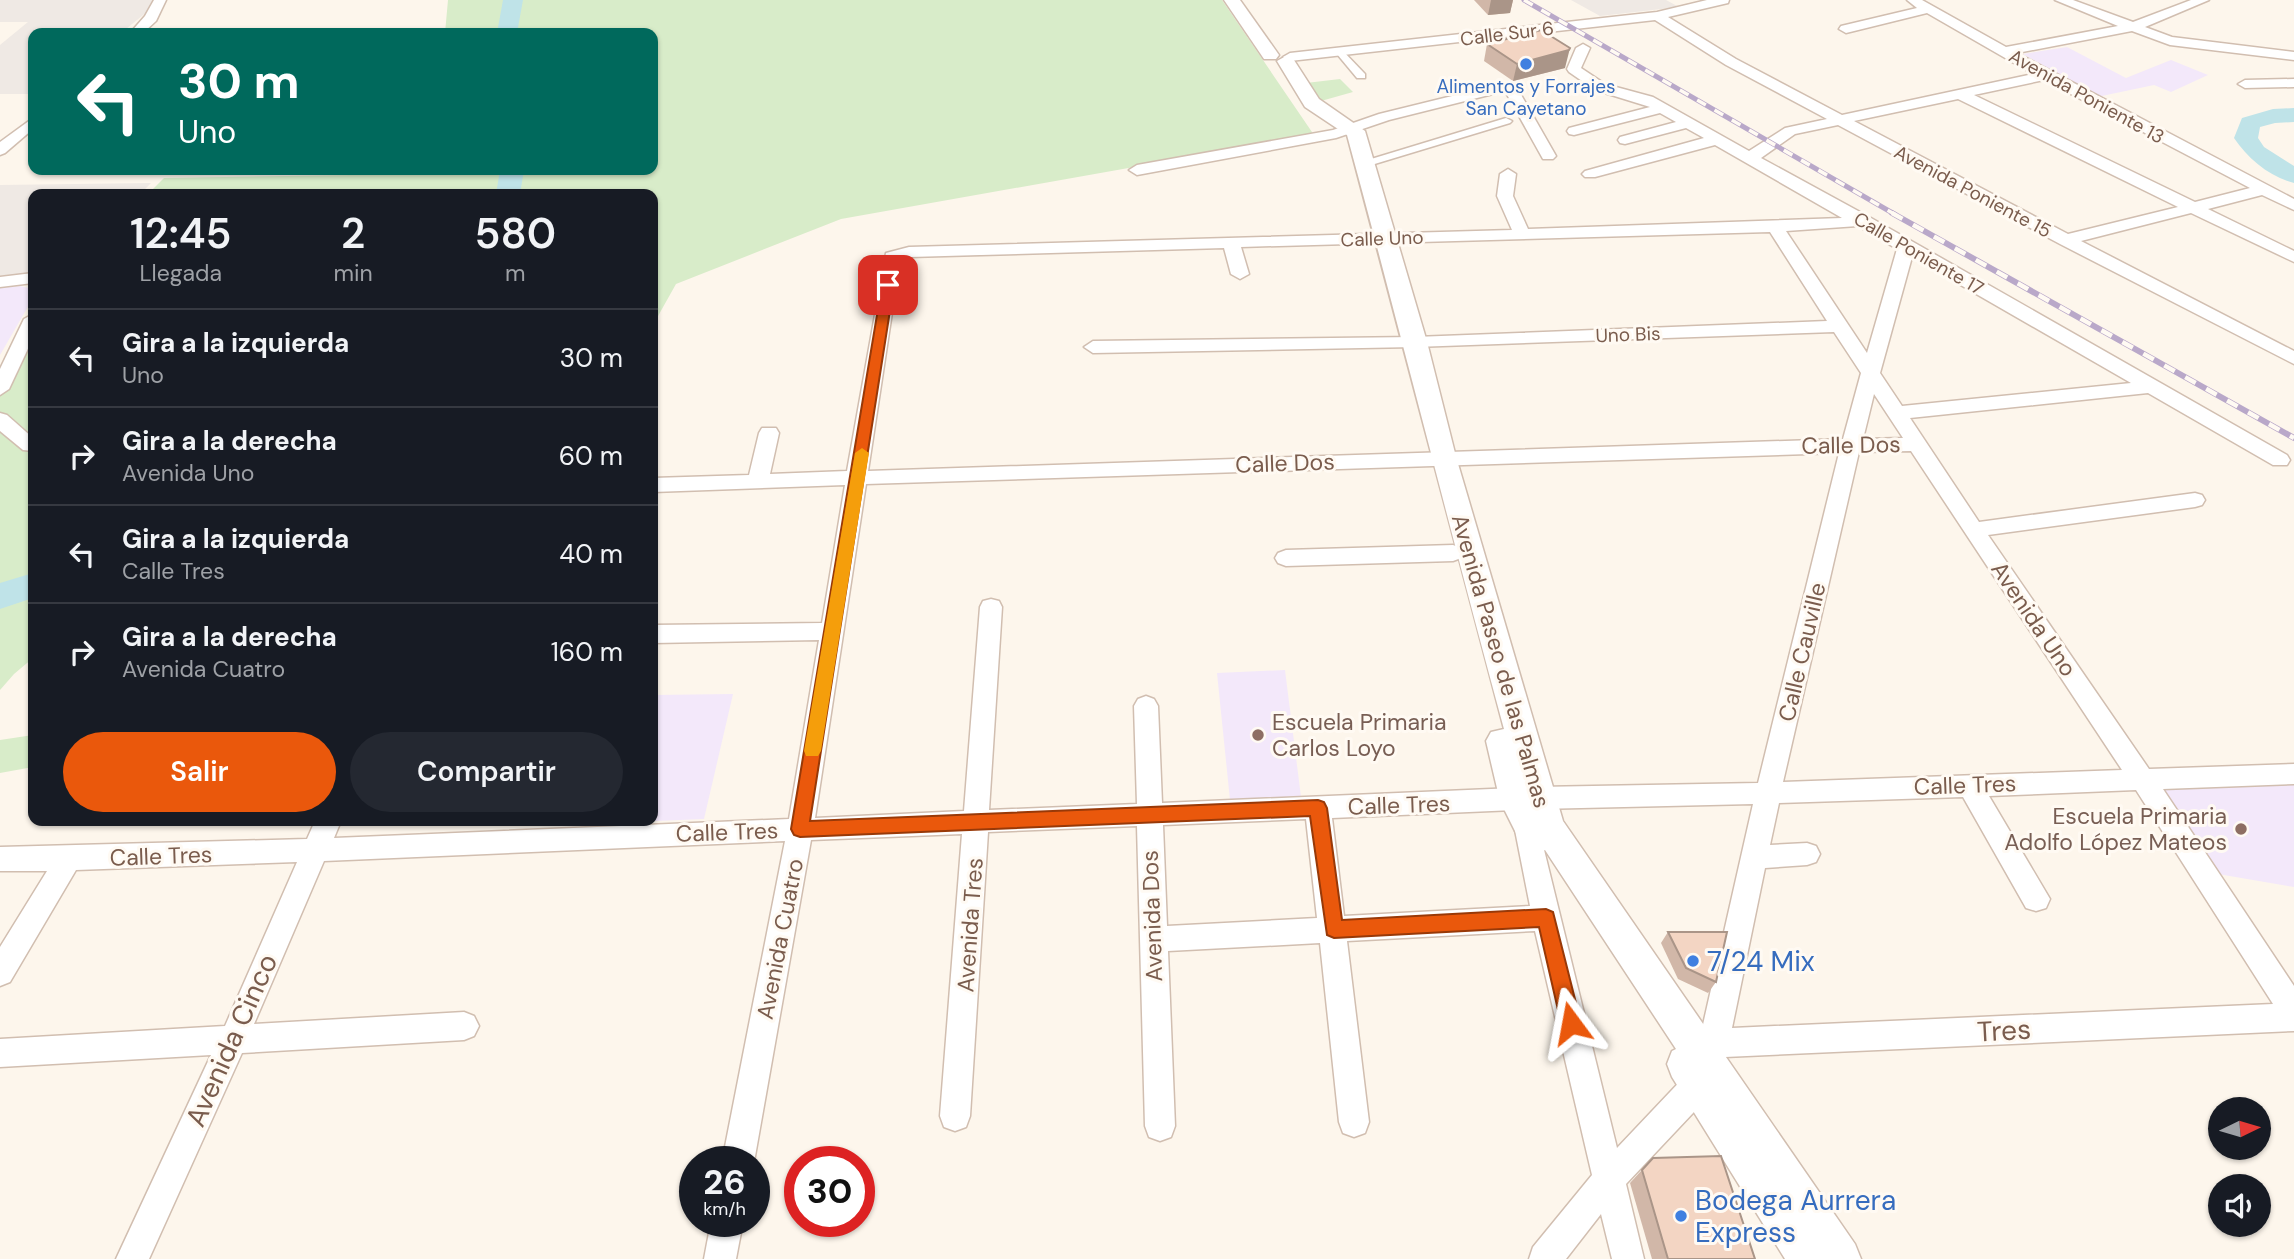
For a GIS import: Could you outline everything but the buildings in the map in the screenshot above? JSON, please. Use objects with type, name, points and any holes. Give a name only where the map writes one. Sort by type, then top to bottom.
[{"type":"street","points":[[141,28],[151,18],[160,0]]},
{"type":"street","name":"Avenida Paseo de las Palmas","points":[[1232,0],[1280,59],[1273,66],[1301,107],[1342,132],[1355,131],[1379,238]]},
{"type":"street","points":[[1681,0],[1695,8]]},
{"type":"street","name":"Calle Sur 6","points":[[1280,59],[1657,16],[1723,0]]},
{"type":"street","name":"Avenida Poniente 13","points":[[1913,0],[2046,75],[2294,205]]},
{"type":"street","points":[[2061,0],[2169,41],[2290,57]]},
{"type":"street","points":[[2005,51],[2130,28],[2203,0]]},
{"type":"street","points":[[1846,29],[1928,9]]},
{"type":"street","name":"Avenida Poniente 15","points":[[1657,16],[1731,62],[2294,358]]},
{"type":"street","name":"Calle Poniente 17","points":[[1583,48],[1574,69],[1600,87],[1648,100],[1715,140],[1865,221],[2280,460]]},
{"type":"street","points":[[1342,52],[1361,76]]},
{"type":"street","points":[[1749,157],[1764,152],[1782,134],[2046,75]]},
{"type":"street","points":[[2245,84],[2294,83]]},
{"type":"street","points":[[1137,170],[1342,132],[1384,117],[1509,86],[1548,156]]},
{"type":"street","points":[[1960,94],[2294,257]]},
{"type":"street","points":[[1574,131],[1662,108]]},
{"type":"street","points":[[1364,163],[1506,121]]},
{"type":"street","points":[[1625,139],[1688,123]]},
{"type":"street","points":[[0,150],[28,126]]},
{"type":"street","name":"Avenida Paseo de las Palmas","points":[[1342,132],[1379,238],[1409,341],[1436,457],[1527,808]]},
{"type":"street","points":[[1590,174],[1715,140]]},
{"type":"street","points":[[1508,174],[1505,196],[1522,233]]},
{"type":"street","points":[[2066,240],[2262,190]]},
{"type":"street","name":"Calle Uno","points":[[899,253],[1775,227],[1865,221]]},
{"type":"street","name":"Avenida Uno","points":[[1775,227],[1916,444],[2143,780],[2294,1011]]},
{"type":"street","points":[[1231,242],[1240,274]]},
{"type":"street","name":"Calle Cauville","points":[[1708,1063],[1850,445],[1869,370],[1907,245]]},
{"type":"street","name":"Avenida Cuatro","points":[[741,1146],[800,829],[892,257],[899,253]]},
{"type":"street","points":[[0,282],[28,279]]},
{"type":"street","name":"Uno Bis","points":[[1409,341],[1840,326]]},
{"type":"street","points":[[0,388],[28,329]]},
{"type":"street","points":[[1093,347],[1122,340],[1409,341]]},
{"type":"street","name":"Calle Dos","points":[[1897,413],[2152,387]]},
{"type":"street","points":[[0,419],[28,444]]},
{"type":"street","points":[[758,481],[769,433]]},
{"type":"street","name":"Calle Dos","points":[[658,485],[1436,457],[1916,444]]},
{"type":"street","name":"Avenida Paseo de las Palmas","points":[[1436,457],[1453,553],[1527,808],[1708,1063],[1840,1259]]},
{"type":"street","points":[[1973,530],[2195,500]]},
{"type":"street","points":[[1286,558],[1453,553]]},
{"type":"street","name":"Avenida Tres","points":[[955,1116],[991,607]]},
{"type":"street","points":[[658,634],[831,632]]},
{"type":"street","name":"Avenida Dos","points":[[1146,706],[1160,1126]]},
{"type":"street","name":"Calle Tres","points":[[0,859],[315,850],[1318,808],[1527,808],[1769,793],[2294,774]]},
{"type":"street","points":[[1969,785],[2036,899]]},
{"type":"street","points":[[1318,808],[1334,929],[1354,1122]]},
{"type":"street","points":[[1527,808],[1546,918],[1628,1259]]},
{"type":"street","name":"Avenida Cinco","points":[[132,1259],[233,1040],[326,826]]},
{"type":"street","points":[[1754,857],[1807,854]]},
{"type":"street","points":[[0,973],[68,859]]},
{"type":"street","points":[[1152,939],[1546,918]]},
{"type":"street","name":"Tres","points":[[1708,1063],[2294,1017]]},
{"type":"street","points":[[0,1053],[464,1026]]},
{"type":"street","points":[[1545,1259],[1708,1063]]},
{"type":"street","name":"Avenida Paseo de las Palmas","points":[[1708,1063],[1810,1259]]},
{"type":"street","points":[[720,1259],[724,1237]]},
{"type":"shaded area","points":[[0,0],[154,0],[153,7],[127,28],[28,28],[28,94],[0,94],[0,45],[28,22],[0,22]]},
{"type":"shaded area","points":[[1571,0],[1666,0],[1679,7],[1600,16]]},
{"type":"shaded area","points":[[2067,47],[2126,78],[2171,60],[2208,75],[2171,92],[2154,85],[2097,97],[2023,54]]},
{"type":"shaded area","points":[[151,183],[145,189],[28,189],[28,273],[0,276],[0,185]]},
{"type":"shaded area","points":[[0,288],[28,288],[28,307],[0,355]]},
{"type":"shaded area","name":"Escuela Primaria Carlos Loyo","points":[[1285,670],[1301,797],[1230,800],[1217,673]]},
{"type":"shaded area","points":[[733,694],[704,819],[658,821],[658,695]]},
{"type":"shaded area","name":"Escuela Primaria Adolfo López Mateos","points":[[2294,779],[2294,887],[2218,874],[2159,783]]},
{"type":"green space","points":[[448,0],[1222,0],[1314,135],[841,219],[676,284],[658,316],[658,189],[153,189],[164,178],[658,175],[658,28],[445,28]]},
{"type":"green space","points":[[1340,79],[1353,92],[1321,101],[1306,83]]},
{"type":"green space","points":[[28,336],[28,662],[0,690],[0,377]]},
{"type":"green space","points":[[28,736],[28,768],[0,773],[0,740]]},
{"type":"waterway","points":[[508,28],[513,0]]},
{"type":"waterway","points":[[2294,115],[2273,116],[2250,123],[2246,138],[2255,152],[2294,176]]},
{"type":"waterway","points":[[509,189],[511,175]]},
{"type":"waterway","points":[[0,596],[28,587]]},
{"type":"railway","points":[[1524,0],[1896,215]]},
{"type":"railway","points":[[1892,213],[2294,438]]},
{"type":"slow traffic","points":[[812,751],[862,453]]},
{"type":"place","name":"Alimentos y Forrajes San Cayetano","points":[[1526,64]]},
{"type":"place","name":"Escuela Primaria Carlos Loyo","points":[[1258,735]]},
{"type":"place","name":"Escuela Primaria Adolfo López Mateos","points":[[2241,829]]},
{"type":"place","name":"7/24 Mix","points":[[1693,961]]},
{"type":"place","name":"Bodega Aurrera Express","points":[[1681,1216]]},
{"type":"route","points":[[888,285],[800,829],[977,824],[1318,808],[1334,929],[1546,918],[1571,1023]]}]
